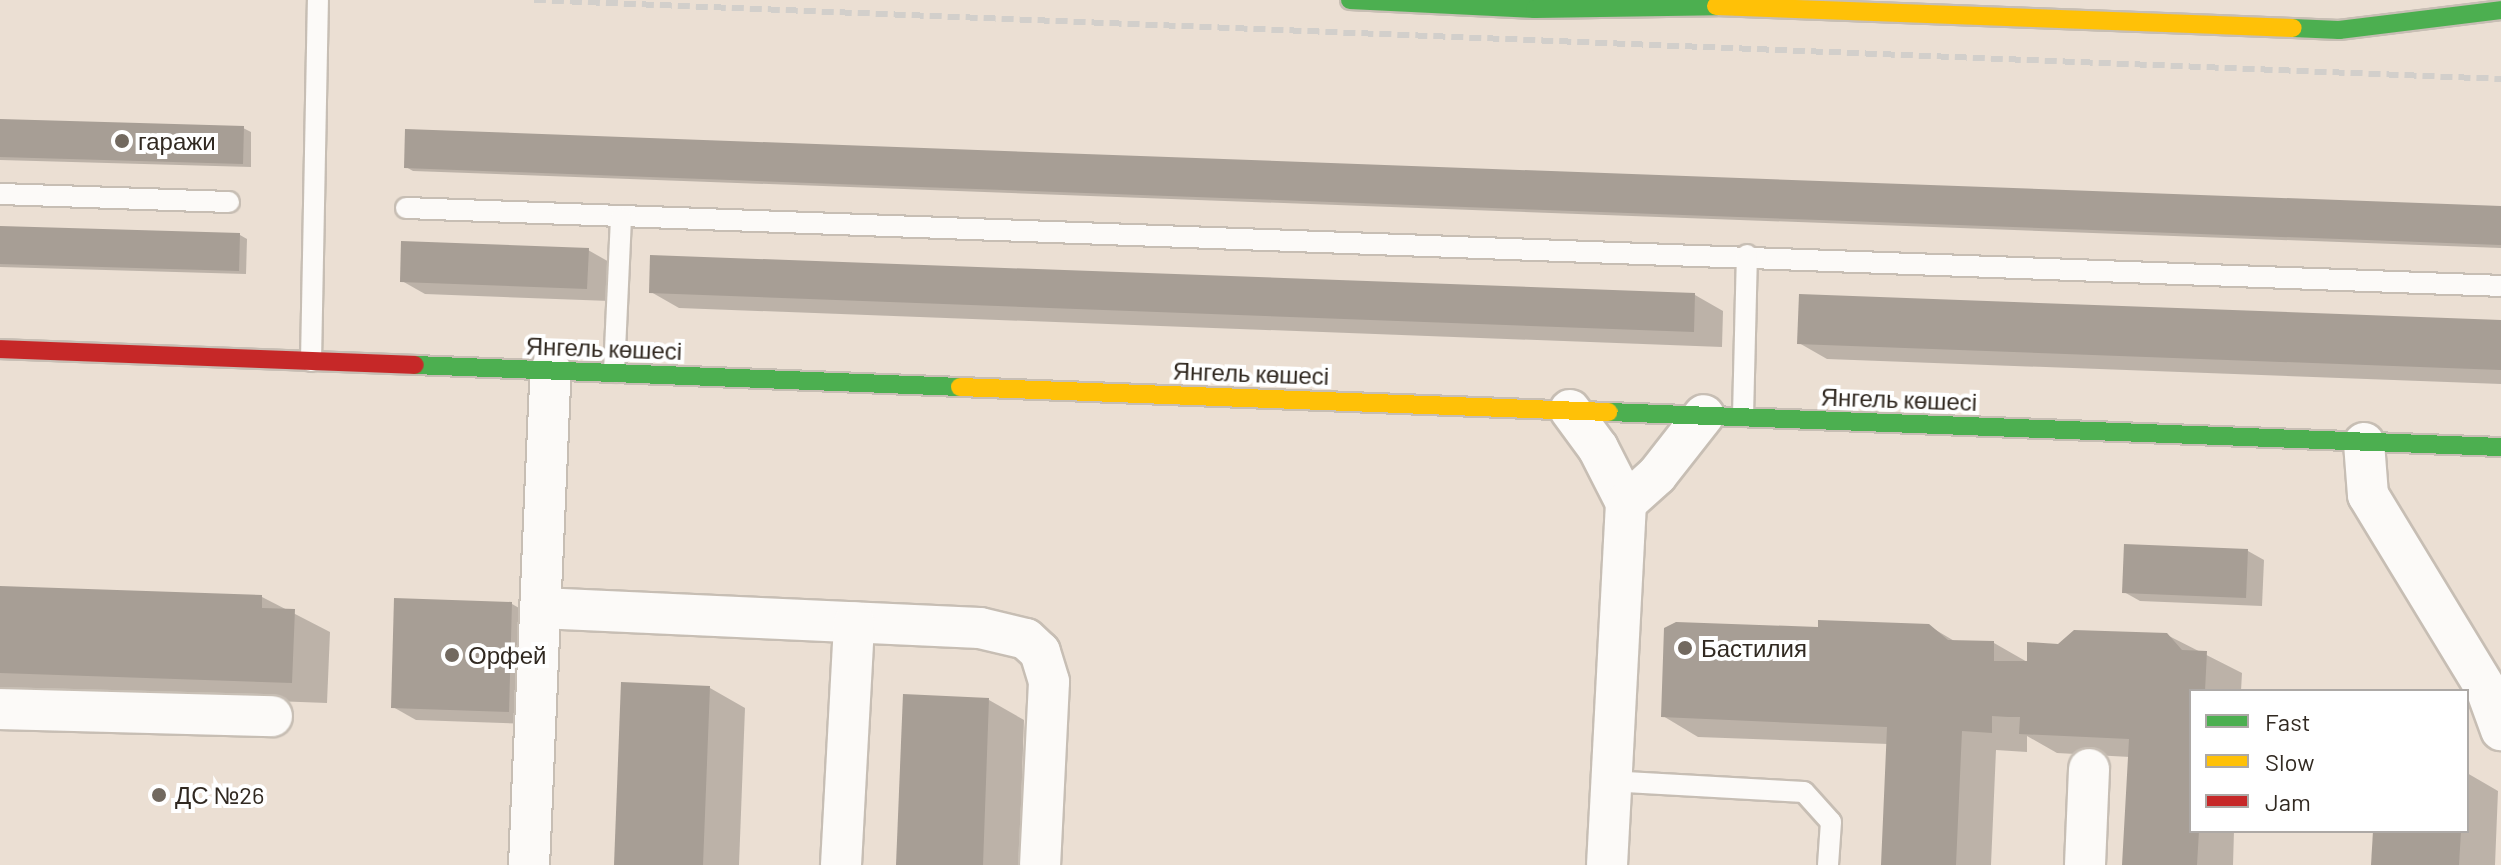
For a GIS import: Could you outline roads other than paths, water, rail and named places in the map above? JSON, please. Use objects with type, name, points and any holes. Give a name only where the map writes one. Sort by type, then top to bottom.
[{"type":"street","points":[[1350,0],[1535,9],[1762,3],[2339,30],[2501,10]]},
{"type":"street","name":"Янгель көшесі","points":[[0,349],[2501,447]]},
{"type":"street","points":[[529,865],[551,370]]},
{"type":"street","points":[[1570,410],[1598,448],[1626,503],[1608,781],[1607,865]]},
{"type":"street","points":[[1626,503],[1657,475],[1704,415]]},
{"type":"street","points":[[2364,443],[2368,495],[2486,689],[2501,730]]},
{"type":"street","points":[[540,608],[1008,631],[1040,652],[1049,682],[1040,865]]},
{"type":"street","points":[[841,865],[854,622]]},
{"type":"street","points":[[0,709],[272,716]]},
{"type":"street","points":[[2085,865],[2089,769]]},
{"type":"lane","points":[[311,361],[318,0]]},
{"type":"lane","points":[[0,194],[229,202]]},
{"type":"lane","points":[[406,208],[621,218],[1747,255],[2501,286]]},
{"type":"lane","points":[[614,372],[621,218]]},
{"type":"lane","points":[[1743,416],[1747,255]]},
{"type":"lane","points":[[1608,781],[1804,792],[1831,822],[1828,865]]},
{"type":"railway","points":[[534,0],[2501,79]]},
{"type":"place","name":"гаражи","points":[[122,141]]},
{"type":"place","name":"Бастилия","points":[[1685,648]]},
{"type":"place","name":"Орфей","points":[[452,655]]},
{"type":"place","name":"ДС №26","points":[[159,795]]}]
